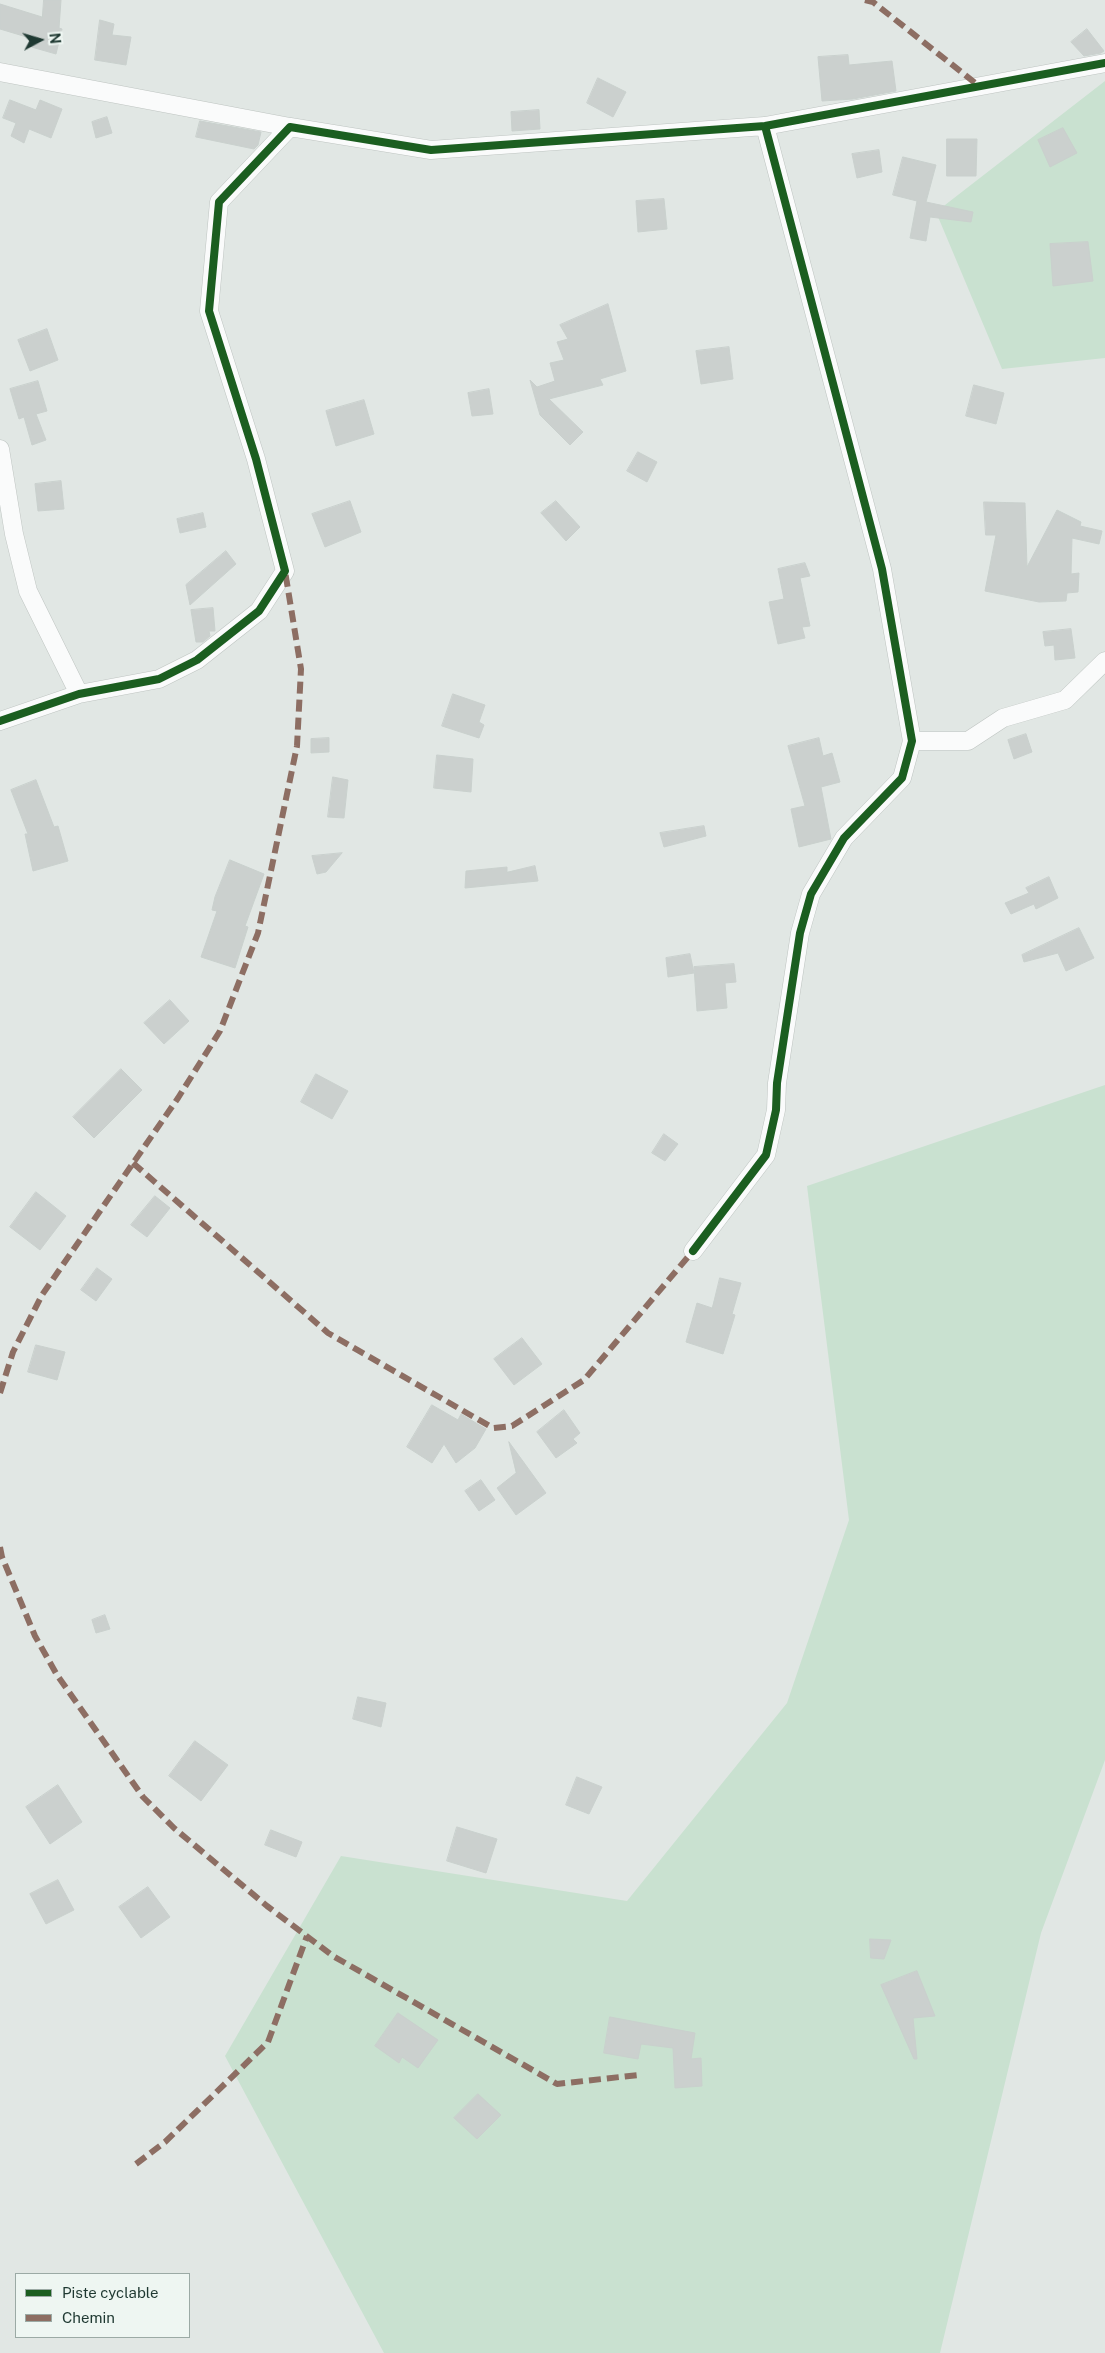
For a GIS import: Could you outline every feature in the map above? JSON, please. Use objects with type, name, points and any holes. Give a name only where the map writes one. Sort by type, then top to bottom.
[{"type":"street","points":[[0,72],[290,127],[431,150],[765,126],[1105,63]]},
{"type":"street","points":[[693,1250],[766,1155],[776,1110],[777,1083],[800,933],[811,894],[844,838],[902,778],[912,741],[882,569],[765,126]]},
{"type":"street","points":[[0,721],[79,694],[159,679],[197,660],[259,611],[285,571],[256,459],[209,311],[219,202],[290,127]]},
{"type":"street","points":[[0,448],[14,534],[28,591],[79,694]]},
{"type":"street","points":[[912,741],[968,741],[1003,718],[1065,700],[1105,661]]},
{"type":"green space","points":[[1105,81],[1105,358],[1002,369],[936,212]]},
{"type":"green space","points":[[1105,1085],[1105,1760],[1041,1933],[940,2353],[384,2353],[225,2056],[341,1856],[627,1901],[787,1703],[849,1520],[807,1186]]},
{"type":"building","points":[[44,0],[61,0],[59,28],[62,29],[56,54],[28,46],[30,38],[0,29],[0,4],[42,17]]},
{"type":"building","points":[[100,20],[114,24],[112,35],[131,37],[126,65],[95,60]]},
{"type":"building","points":[[1087,29],[1104,51],[1084,56],[1071,42]]},
{"type":"building","points":[[848,55],[849,65],[892,61],[896,91],[853,99],[822,101],[818,57]]},
{"type":"building","points":[[598,78],[626,92],[613,117],[587,103]]},
{"type":"building","points":[[10,100],[36,110],[40,100],[62,109],[51,138],[29,129],[24,143],[11,136],[16,123],[3,118]]},
{"type":"building","points":[[539,110],[540,129],[512,131],[511,112]]},
{"type":"building","points":[[107,117],[112,133],[96,138],[92,122]]},
{"type":"building","points":[[200,121],[261,132],[258,145],[254,149],[196,137]]},
{"type":"building","points":[[1063,128],[1077,153],[1050,167],[1038,140]]},
{"type":"building","points":[[947,139],[977,139],[976,176],[947,176]]},
{"type":"building","points":[[879,150],[882,172],[857,178],[852,154]]},
{"type":"building","points":[[903,157],[936,165],[926,202],[973,212],[971,222],[930,217],[926,241],[910,238],[917,201],[893,195]]},
{"type":"building","points":[[664,199],[667,229],[638,232],[636,201]]},
{"type":"building","points":[[1088,242],[1093,281],[1053,286],[1050,244]]},
{"type":"building","points":[[608,304],[626,371],[600,379],[603,385],[549,399],[583,432],[570,445],[540,415],[530,380],[537,387],[555,381],[550,363],[564,360],[557,342],[568,339],[560,325]]},
{"type":"building","points":[[47,329],[58,360],[30,371],[18,340]]},
{"type":"building","points":[[729,347],[733,379],[701,384],[696,351]]},
{"type":"building","points":[[38,381],[47,411],[36,414],[46,440],[32,445],[24,417],[19,419],[10,389]]},
{"type":"building","points":[[974,385],[1004,393],[996,424],[966,416]]},
{"type":"building","points":[[489,389],[493,414],[472,416],[468,393]]},
{"type":"building","points":[[364,400],[374,434],[336,446],[326,411]]},
{"type":"building","points":[[638,452],[657,462],[647,482],[627,471]]},
{"type":"building","points":[[61,481],[64,509],[38,511],[35,484]]},
{"type":"building","points":[[350,501],[361,532],[325,547],[312,514]]},
{"type":"building","points":[[556,501],[580,527],[566,541],[541,513]]},
{"type":"building","points":[[984,502],[1025,503],[1027,567],[1057,510],[1081,522],[1080,526],[1102,531],[1099,544],[1072,538],[1071,574],[1079,573],[1078,592],[1067,593],[1066,601],[1039,602],[985,591],[996,535],[986,535]]},
{"type":"building","points":[[203,513],[206,527],[180,533],[177,519]]},
{"type":"building","points":[[226,551],[236,564],[190,605],[186,585]]},
{"type":"building","points":[[805,563],[810,576],[800,578],[810,626],[802,627],[805,638],[778,644],[769,602],[784,599],[778,569]]},
{"type":"building","points":[[213,608],[215,631],[209,631],[210,636],[203,642],[196,642],[191,610]]},
{"type":"building","points":[[1071,629],[1075,658],[1055,660],[1054,645],[1045,646],[1043,632]]},
{"type":"building","points":[[453,694],[485,705],[479,722],[484,725],[479,738],[442,726]]},
{"type":"building","points":[[1026,734],[1032,752],[1014,759],[1008,740]]},
{"type":"building","points":[[329,738],[329,752],[311,753],[311,739]]},
{"type":"building","points":[[819,738],[823,756],[832,753],[840,782],[821,787],[831,839],[799,847],[791,809],[805,806],[788,746]]},
{"type":"building","points":[[437,755],[473,759],[471,792],[434,788]]},
{"type":"building","points":[[333,777],[348,780],[344,818],[328,817]]},
{"type":"building","points":[[36,780],[54,827],[58,826],[68,861],[33,871],[25,834],[28,834],[11,790]]},
{"type":"building","points":[[704,826],[706,836],[664,847],[660,833]]},
{"type":"building","points":[[342,853],[326,872],[317,874],[312,856]]},
{"type":"building","points":[[230,860],[264,874],[245,926],[248,927],[235,968],[201,957],[217,911],[212,910],[215,897]]},
{"type":"building","points":[[535,866],[538,881],[465,888],[466,871],[507,867],[507,872]]},
{"type":"building","points":[[1049,877],[1058,898],[1036,909],[1034,904],[1011,914],[1005,903],[1029,893],[1026,888]]},
{"type":"building","points":[[1079,928],[1094,958],[1066,971],[1058,953],[1024,962],[1022,955]]},
{"type":"building","points":[[690,954],[694,973],[668,977],[666,958]]},
{"type":"building","points":[[734,964],[736,982],[725,983],[727,1008],[697,1011],[694,967]]},
{"type":"building","points":[[170,1000],[189,1021],[164,1044],[144,1023]]},
{"type":"building","points":[[121,1069],[142,1090],[94,1138],[73,1117]]},
{"type":"building","points":[[316,1074],[348,1091],[332,1119],[301,1102]]},
{"type":"building","points":[[664,1134],[678,1144],[665,1161],[652,1153]]},
{"type":"building","points":[[36,1192],[66,1216],[40,1250],[10,1227]]},
{"type":"building","points":[[155,1196],[170,1208],[147,1237],[131,1225]]},
{"type":"building","points":[[97,1268],[112,1279],[96,1301],[81,1290]]},
{"type":"building","points":[[720,1278],[741,1283],[732,1314],[735,1315],[723,1354],[686,1342],[697,1303],[712,1308]]},
{"type":"building","points":[[522,1338],[542,1364],[514,1385],[494,1359]]},
{"type":"building","points":[[36,1345],[65,1352],[57,1380],[28,1372]]},
{"type":"building","points":[[432,1405],[458,1420],[461,1414],[486,1429],[475,1448],[456,1463],[444,1444],[432,1463],[407,1447]]},
{"type":"building","points":[[564,1410],[580,1433],[573,1439],[577,1443],[556,1458],[537,1432]]},
{"type":"building","points":[[509,1442],[546,1493],[516,1515],[497,1488],[516,1473]]},
{"type":"building","points":[[481,1480],[495,1500],[479,1511],[465,1491]]},
{"type":"building","points":[[105,1615],[110,1629],[96,1633],[92,1620]]},
{"type":"building","points":[[358,1697],[386,1703],[381,1727],[353,1719]]},
{"type":"building","points":[[195,1741],[228,1765],[201,1801],[169,1776]]},
{"type":"building","points":[[577,1777],[602,1787],[589,1814],[566,1805]]},
{"type":"building","points":[[58,1785],[82,1822],[50,1844],[26,1807]]},
{"type":"building","points":[[457,1827],[497,1839],[486,1873],[447,1861]]},
{"type":"building","points":[[271,1830],[302,1842],[296,1857],[265,1845]]},
{"type":"building","points":[[58,1880],[74,1910],[46,1924],[30,1894]]},
{"type":"building","points":[[148,1887],[170,1917],[141,1938],[119,1907]]},
{"type":"building","points":[[870,1939],[891,1940],[884,1959],[871,1958]]},
{"type":"building","points":[[917,1971],[935,2016],[913,2018],[917,2059],[914,2059],[881,1985]]},
{"type":"building","points":[[398,2013],[438,2040],[418,2068],[402,2057],[399,2063],[375,2046]]},
{"type":"building","points":[[610,2017],[695,2033],[691,2059],[701,2058],[702,2086],[675,2088],[673,2048],[641,2044],[638,2059],[604,2053]]},
{"type":"building","points":[[478,2094],[501,2115],[477,2139],[454,2118]]},
{"type":"marked path","points":[[865,0],[873,2],[979,86]]},
{"type":"marked path","points":[[0,1393],[13,1352],[42,1295],[178,1098],[220,1031],[258,933],[297,746],[301,669],[285,571]]},
{"type":"marked path","points":[[133,1163],[328,1333],[493,1428],[512,1426],[584,1380],[693,1251]]},
{"type":"marked path","points":[[0,1547],[2,1557],[35,1636],[57,1675],[143,1797],[174,1828],[267,1906],[333,1956],[557,2084],[638,2075]]},
{"type":"marked path","points":[[136,2164],[165,2142],[268,2042],[307,1936]]},
{"type":"cycle path","points":[[0,721],[79,694],[159,679],[197,660],[259,611],[285,571],[256,459],[209,311],[219,202],[290,127],[431,150],[765,126],[1105,63]]},
{"type":"cycle path","points":[[693,1251],[766,1155],[776,1110],[777,1083],[800,933],[811,894],[844,838],[902,778],[912,741],[882,569],[765,126]]}]
